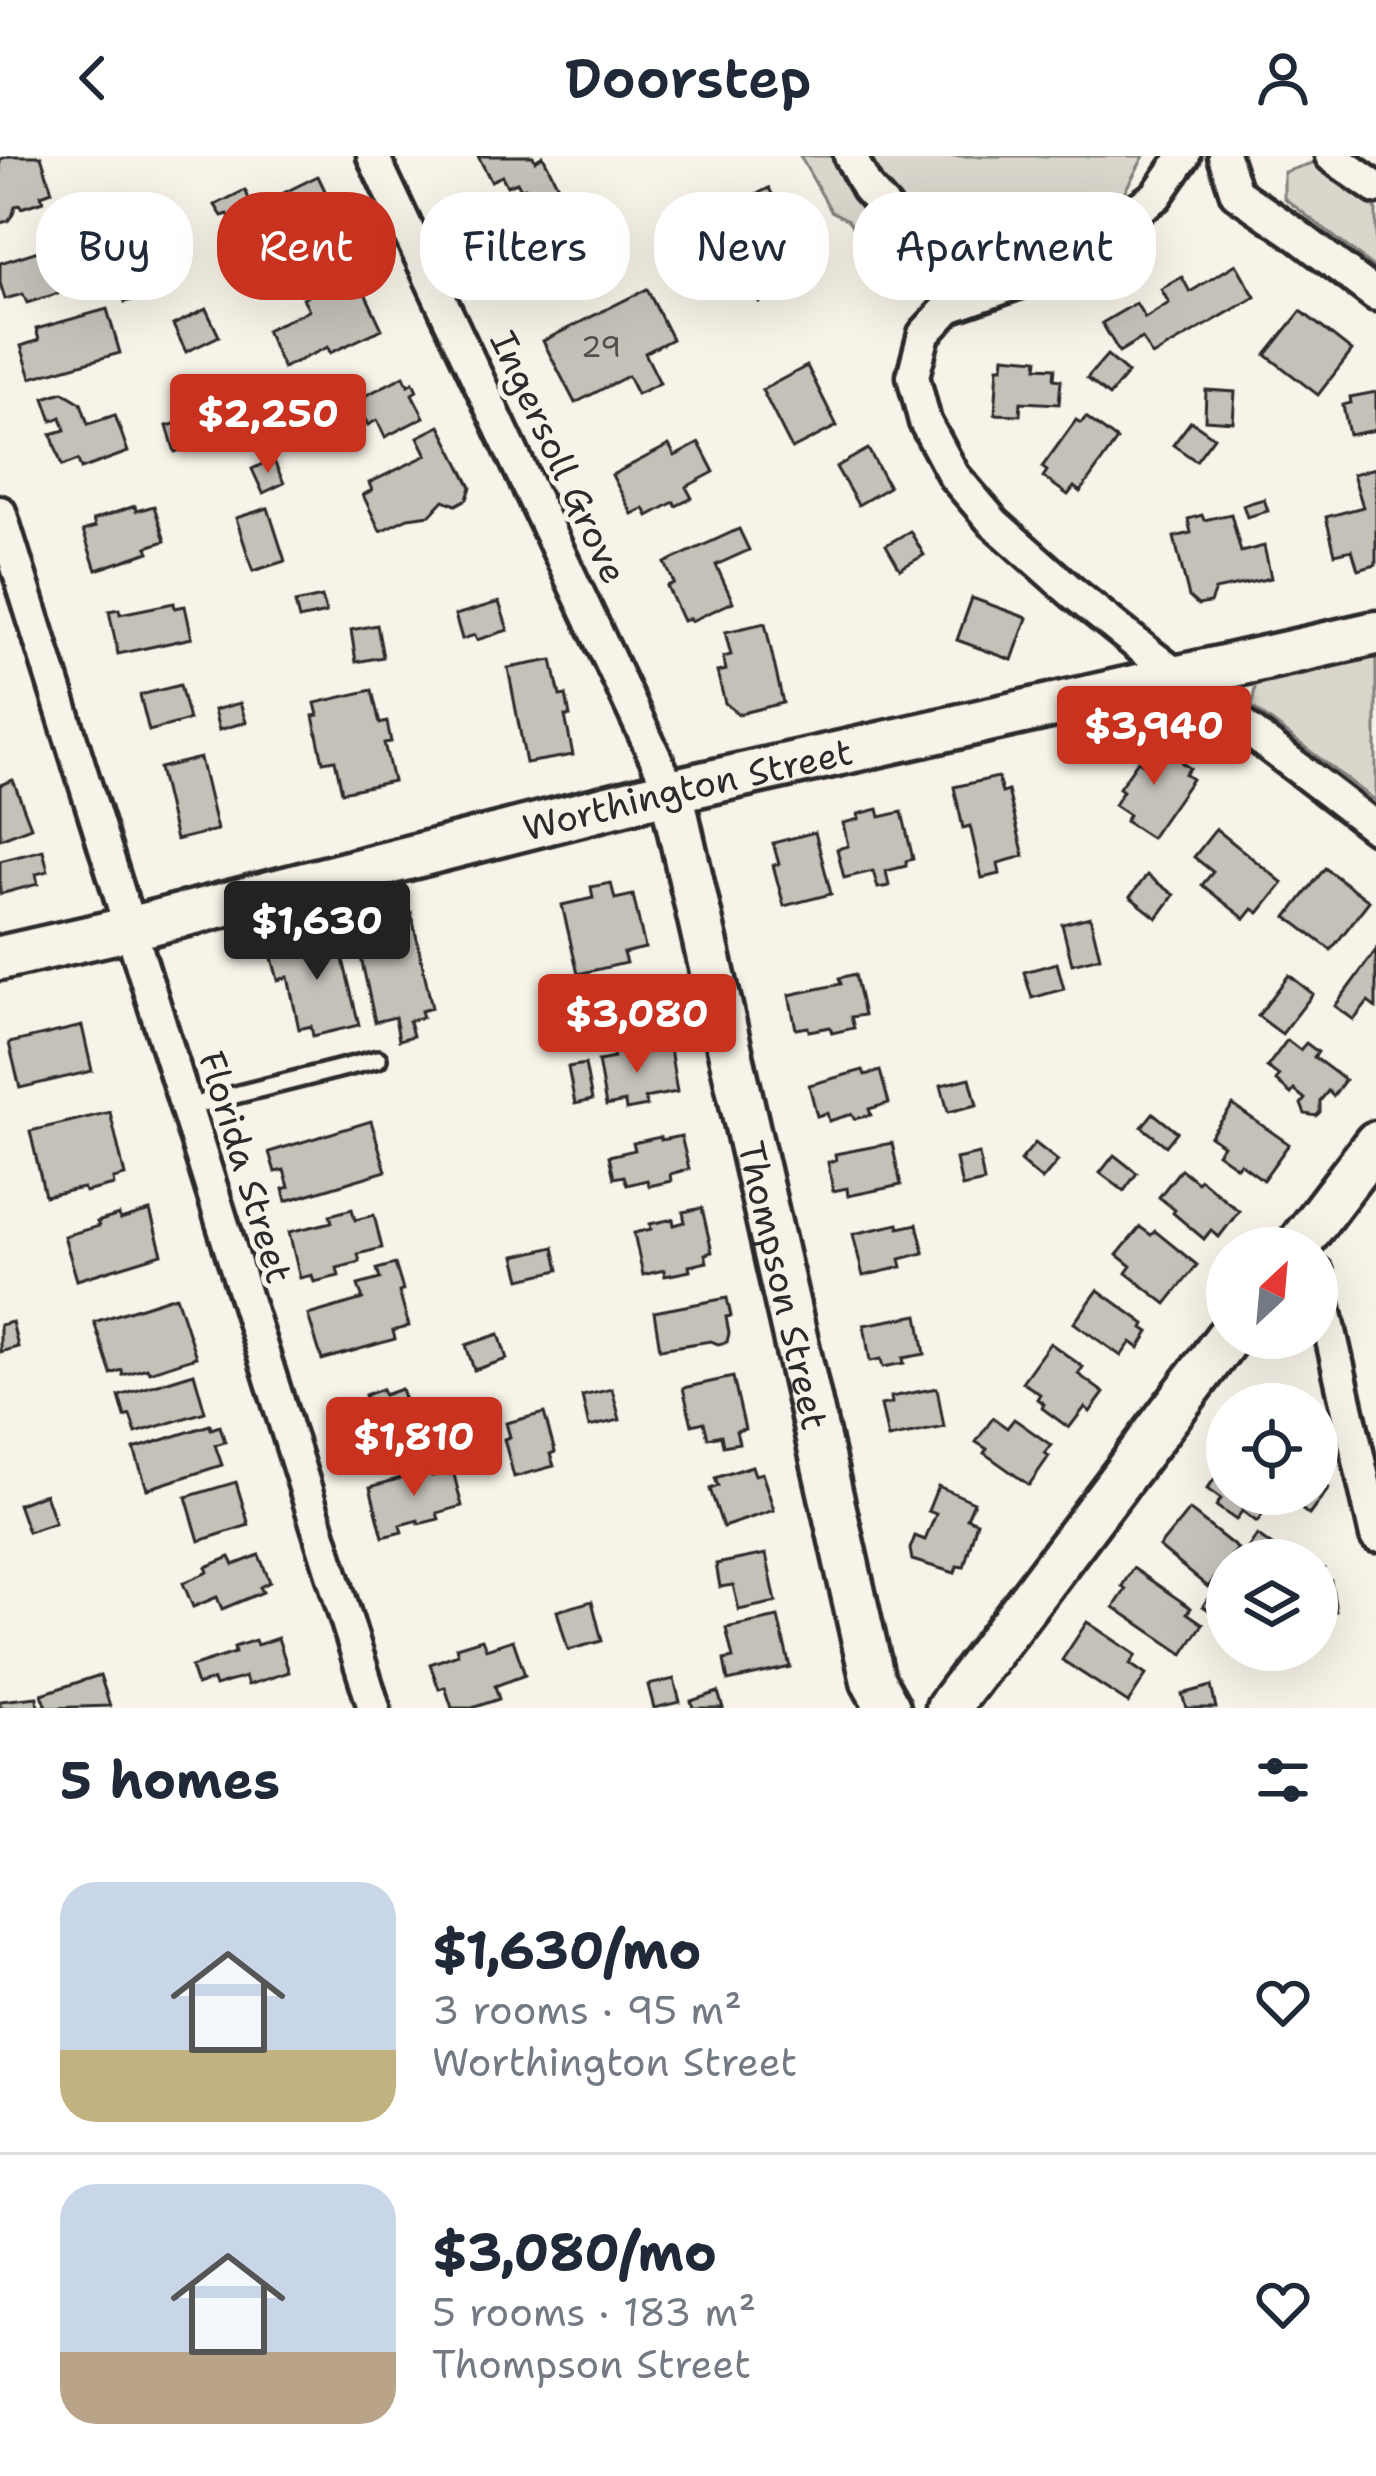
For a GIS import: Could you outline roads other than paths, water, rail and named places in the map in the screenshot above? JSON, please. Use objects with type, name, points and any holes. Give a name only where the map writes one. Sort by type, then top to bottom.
[{"type":"main road","name":"Worthington Street","points":[[0,958],[671,791],[1376,633]]},
{"type":"main road","name":"Thompson Street","points":[[671,791],[873,1681],[888,1708]]},
{"type":"main road","points":[[1323,1227],[1376,1143]]},
{"type":"main road","points":[[948,1708],[1211,1359]]},
{"type":"street","name":"Ingersoll Grove","points":[[373,156],[671,791]]},
{"type":"street","points":[[850,156],[871,192]]},
{"type":"street","points":[[1156,196],[1184,156]]},
{"type":"street","points":[[1224,156],[1235,193],[1376,296]]},
{"type":"street","points":[[1330,156],[1376,188]]},
{"type":"street","points":[[965,300],[950,307],[924,334],[913,376],[925,422],[954,476],[994,523],[1073,593],[1376,828]]},
{"type":"street","name":"Florida Street","points":[[0,512],[374,1708]]},
{"type":"street","points":[[1334,1359],[1376,1536]]},
{"type":"lane","points":[[187,1107],[378,1059]]}]
